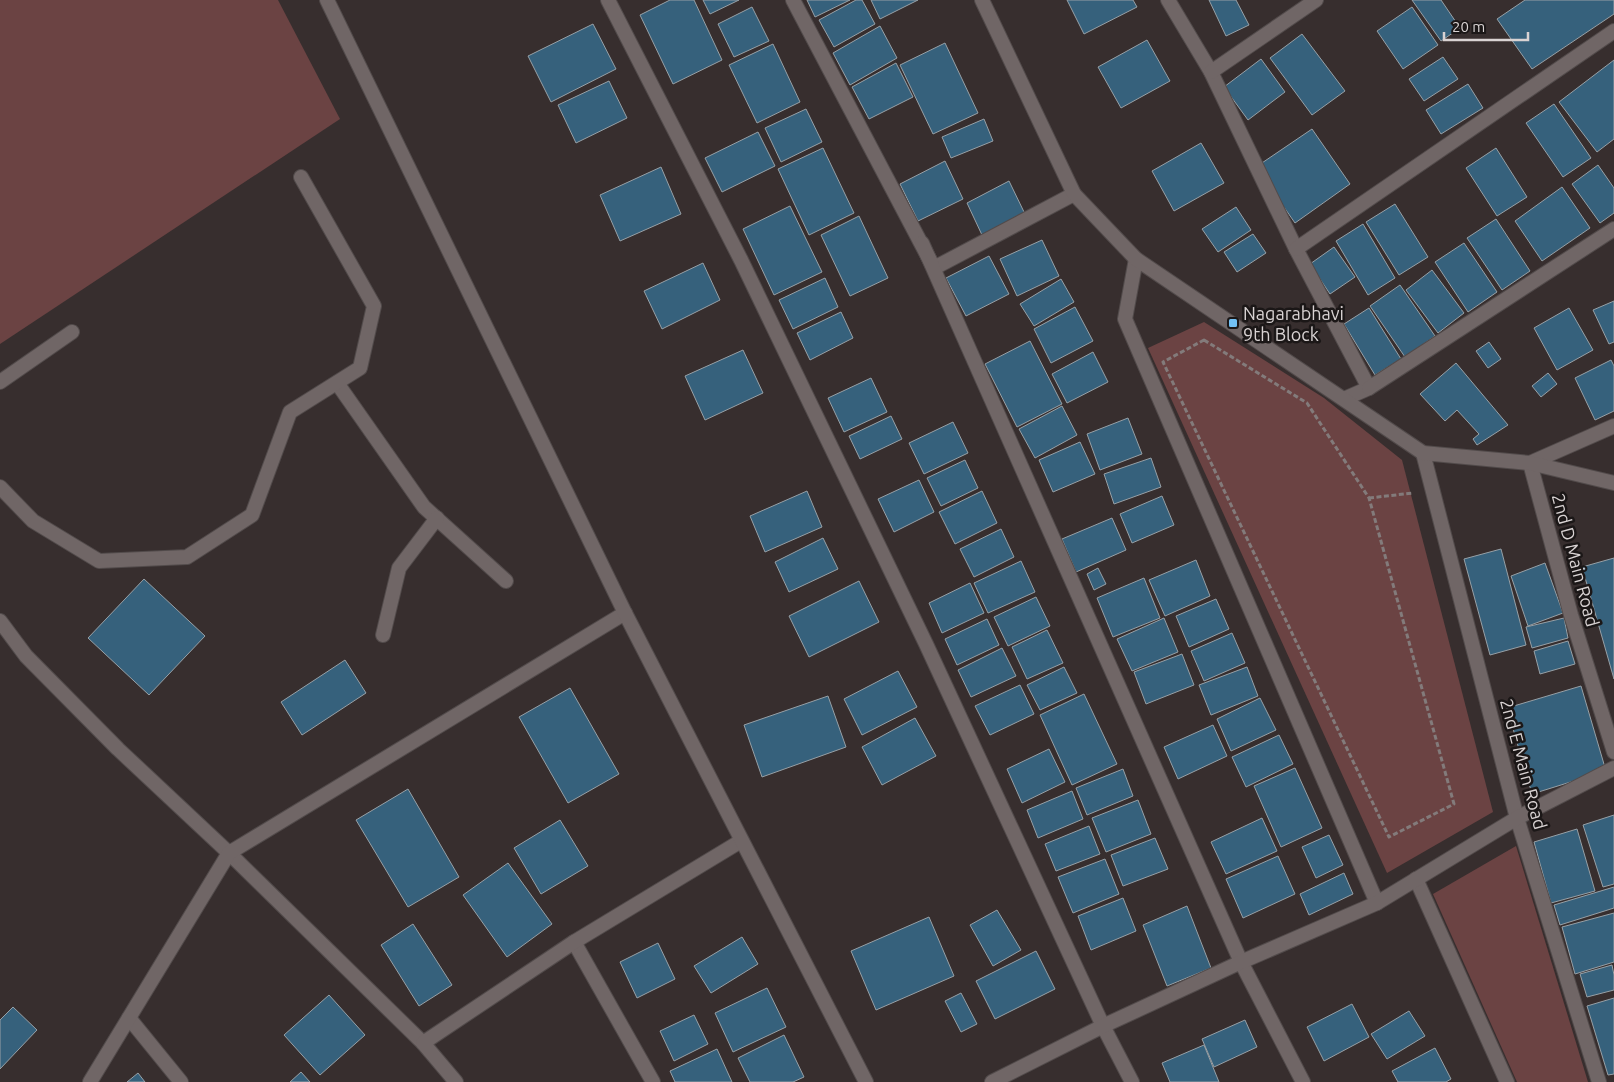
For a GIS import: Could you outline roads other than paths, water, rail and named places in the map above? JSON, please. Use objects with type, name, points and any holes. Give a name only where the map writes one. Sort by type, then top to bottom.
[{"type":"street","points":[[327,0],[625,613],[866,1082]]},
{"type":"street","points":[[608,0],[741,260],[922,635],[1103,1026],[1132,1082]]},
{"type":"street","points":[[792,0],[934,268],[1074,194]]},
{"type":"street","points":[[982,0],[1074,194],[1136,259],[1423,453],[1530,463],[1614,483]]},
{"type":"street","points":[[1168,0],[1211,72],[1296,249],[1369,388]]},
{"type":"street","points":[[1211,72],[1316,0]]},
{"type":"street","points":[[1296,249],[1614,32]]},
{"type":"street","points":[[0,487],[33,521],[100,561],[187,557],[252,515],[290,412],[360,368],[374,306],[301,176]]},
{"type":"street","points":[[1344,399],[1369,388],[1614,229]]},
{"type":"street","points":[[922,243],[1241,962],[1303,1082]]},
{"type":"street","points":[[1136,259],[1125,319],[1377,902]]},
{"type":"street","points":[[0,382],[72,332]]},
{"type":"street","points":[[337,383],[424,507],[506,581]]},
{"type":"street","points":[[1530,463],[1614,426]]},
{"type":"street","name":"2nd E Main Road","points":[[1423,453],[1518,818],[1599,1082]]},
{"type":"street","name":"2nd D Main Road","points":[[1530,463],[1571,615],[1614,752]]},
{"type":"street","points":[[383,635],[399,568],[437,518]]},
{"type":"street","points":[[90,1082],[229,853],[625,613]]},
{"type":"street","points":[[0,621],[26,656],[118,749],[229,853],[423,1043],[456,1082]]},
{"type":"street","points":[[992,1082],[1103,1026],[1377,902],[1518,818],[1614,768]]},
{"type":"street","points":[[423,1043],[574,942],[741,841]]},
{"type":"street","points":[[1416,879],[1506,1082]]},
{"type":"street","points":[[574,942],[652,1082]]},
{"type":"street","points":[[129,1018],[181,1082]]},
{"type":"place","name":"Nagarabhavi 9th Block","points":[[1233,323]]}]
